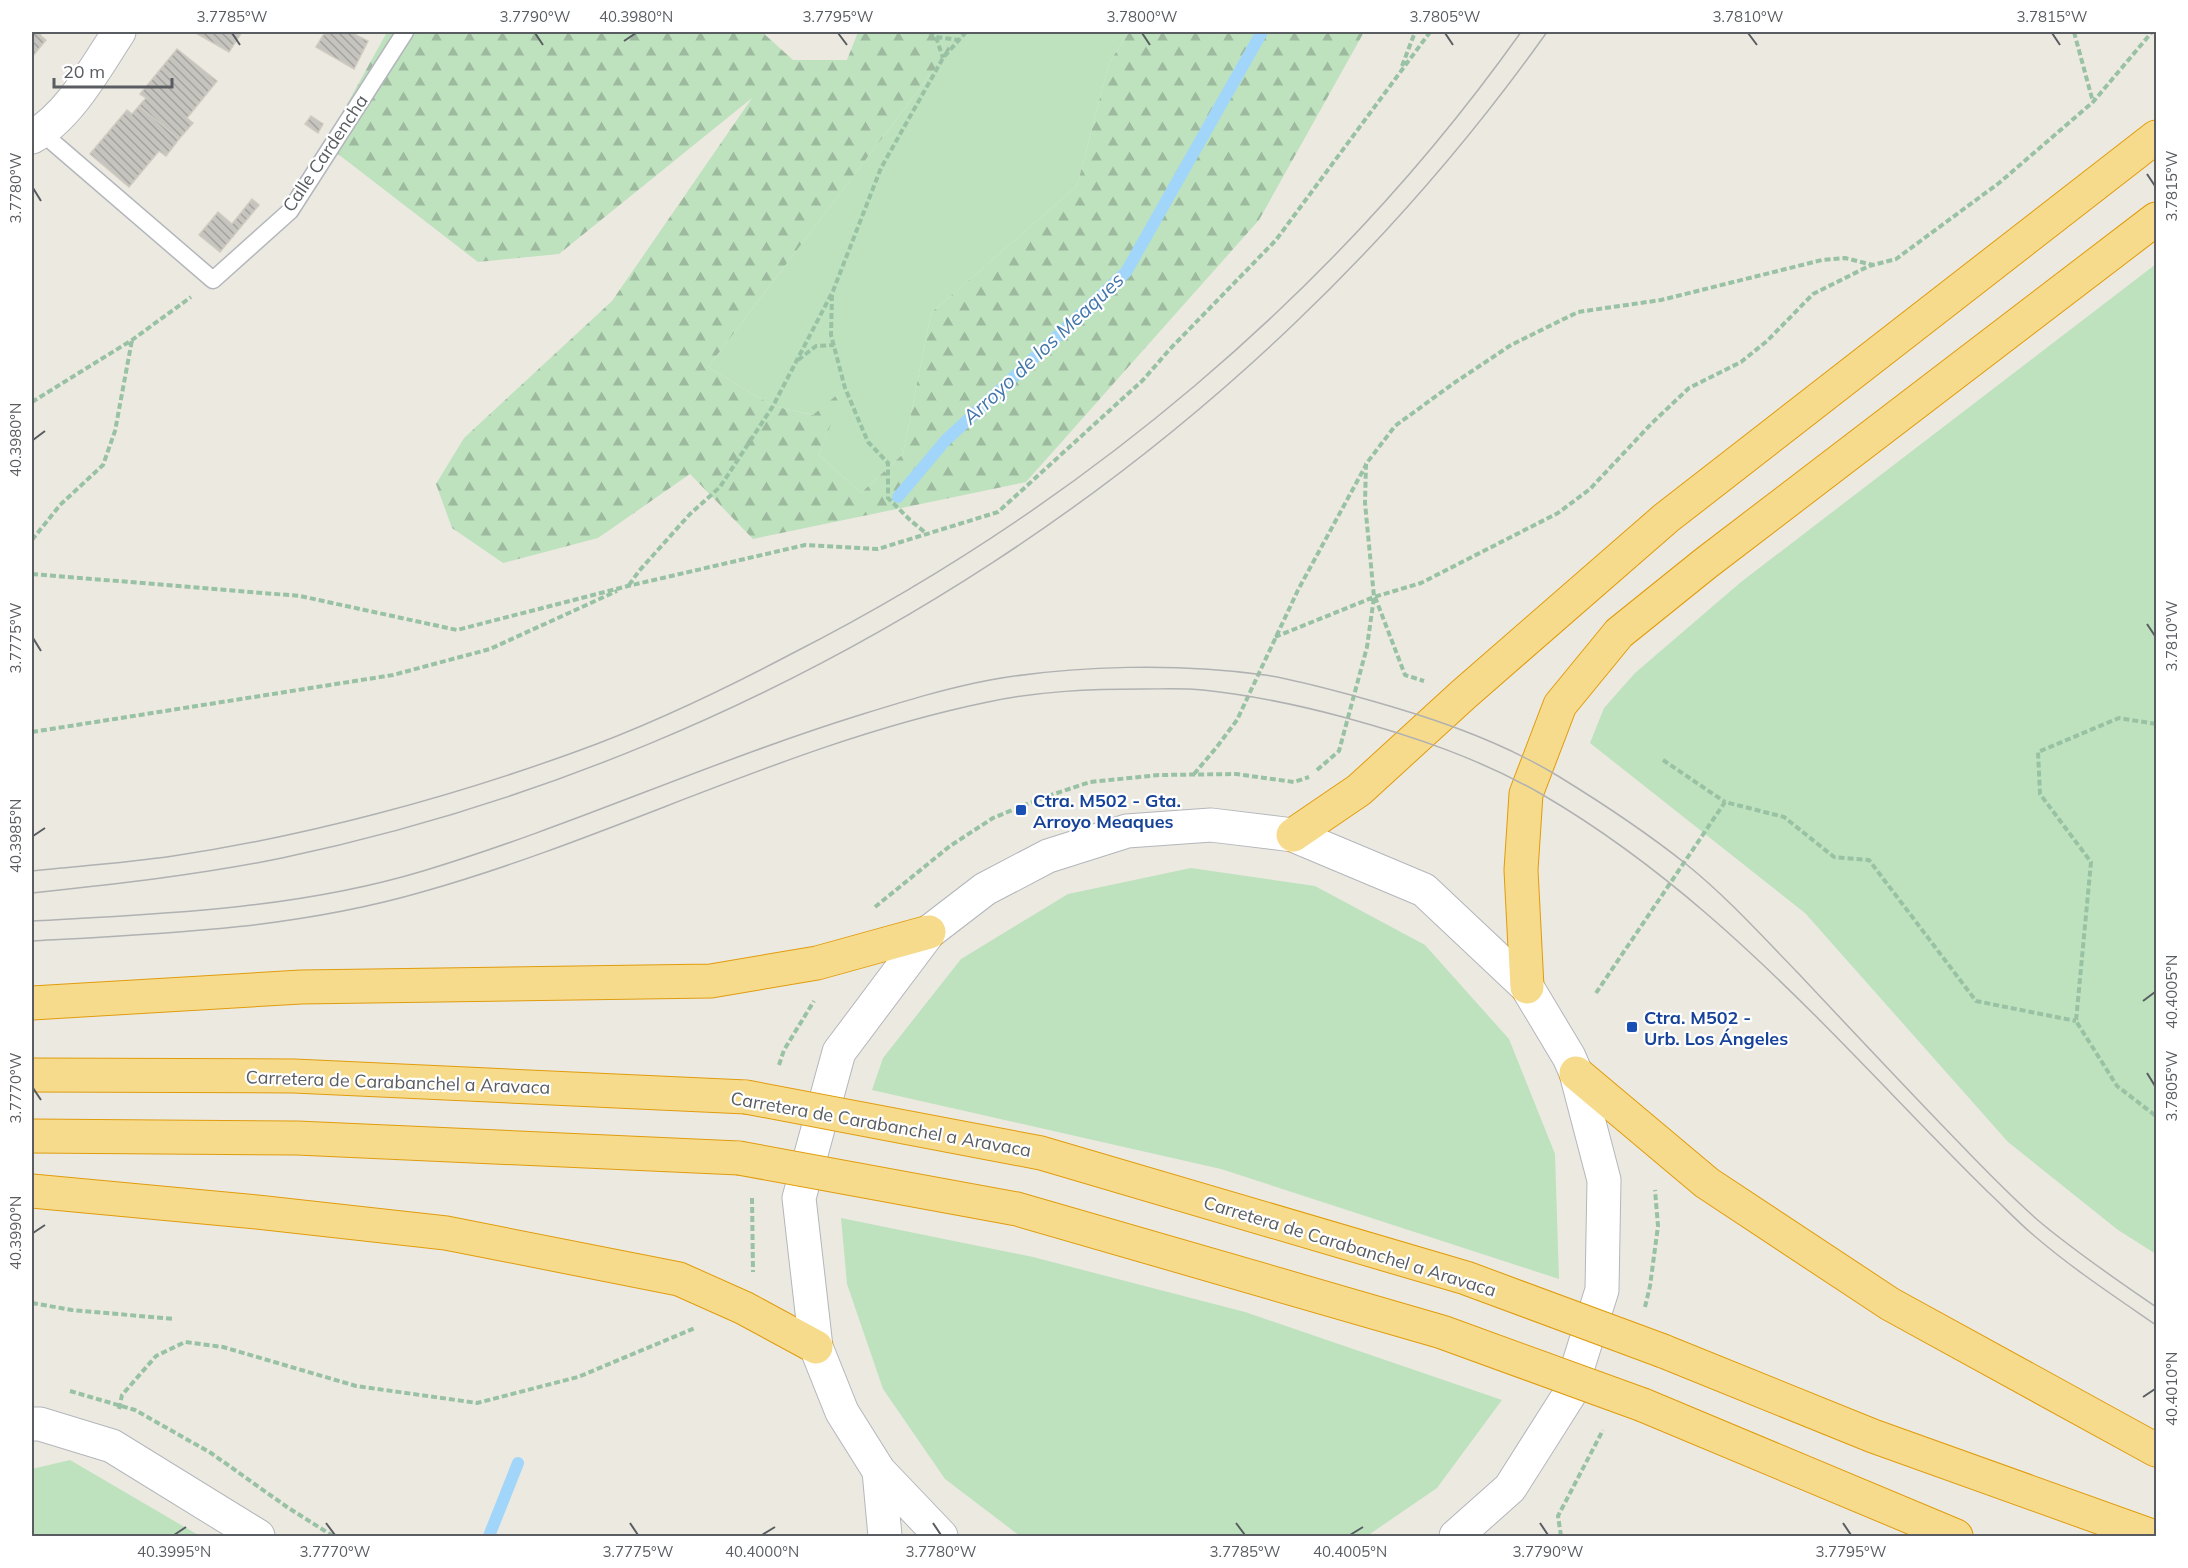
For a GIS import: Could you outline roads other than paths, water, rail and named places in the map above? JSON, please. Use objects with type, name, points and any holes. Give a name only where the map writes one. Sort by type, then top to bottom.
[{"type":"highway","points":[[1293,835],[1359,790],[1464,694],[1666,518],[2157,137]]},
{"type":"highway","points":[[1527,987],[1521,870],[1526,794],[1560,705],[1567,696],[1619,633],[1697,570],[2157,219]]},
{"type":"highway","points":[[32,1003],[301,987],[711,981],[817,963],[929,932]]},
{"type":"highway","points":[[1576,1073],[1707,1182],[1880,1297],[2157,1450]]},
{"type":"highway","name":"Carretera de Carabanchel a Aravaca","points":[[32,1075],[294,1076],[746,1096],[1041,1154],[1466,1278],[1663,1351],[1873,1436],[2152,1536]]},
{"type":"highway","points":[[32,1137],[297,1138],[739,1158],[1017,1209],[1442,1332],[1643,1405],[1956,1536]]},
{"type":"highway","points":[[32,1191],[258,1212],[446,1233],[656,1274],[679,1279],[744,1308],[816,1347]]},
{"type":"street","points":[[36,135],[65,112],[119,32]]},
{"type":"street","points":[[941,1536],[879,1471],[842,1412],[816,1347],[800,1198],[839,1052],[929,932],[985,889],[1048,856],[1127,831],[1211,825],[1293,835],[1424,890],[1527,987],[1569,1057],[1576,1073],[1604,1180],[1602,1290],[1569,1395],[1510,1488],[1456,1536]]},
{"type":"street","points":[[32,1424],[40,1424],[112,1446],[258,1536]]},
{"type":"street","points":[[879,1471],[885,1536]]},
{"type":"lane","name":"Calle Cardencha","points":[[36,135],[213,280],[290,211],[405,32]]},
{"type":"waterway","name":"Arroyo de los Meaques","points":[[898,497],[945,441],[1126,272],[1262,32]]},
{"type":"waterway","name":"Arroyo de los Meaques","points":[[489,1536],[518,1463]]},
{"type":"tram line","points":[[32,871],[224,848],[377,814],[477,785],[603,742],[686,706],[793,653],[899,595],[1001,531],[1100,461],[1194,386],[1284,305],[1369,219],[1448,128],[1521,32]]},
{"type":"tram line","points":[[32,893],[157,879],[251,864],[469,809],[651,743],[826,661],[992,563],[1148,451],[1294,324],[1427,184],[1547,32]]},
{"type":"tram line","points":[[32,921],[229,908],[327,894],[375,884],[423,871],[534,834],[807,732],[910,700],[990,680],[1057,671],[1128,667],[1232,671],[1277,677],[1384,704],[1486,740],[1558,776],[1640,829],[1686,864],[1730,903],[1975,1160],[2027,1210],[2083,1255],[2156,1307]]},
{"type":"tram line","points":[[32,941],[228,928],[326,914],[374,904],[493,870],[773,765],[844,741],[915,719],[1007,698],[1046,693],[1124,689],[1196,689],[1256,698],[1309,708],[1369,724],[1471,760],[1543,795],[1628,851],[1708,914],[1782,983],[2025,1228],[2077,1269],[2156,1325]]},
{"type":"place","name":"Ctra. M502 - Gta. Arroyo Meaques","points":[[1021,810]]},
{"type":"place","name":"Ctra. M502 - Urb. Los Ángeles","points":[[1632,1027]]}]
